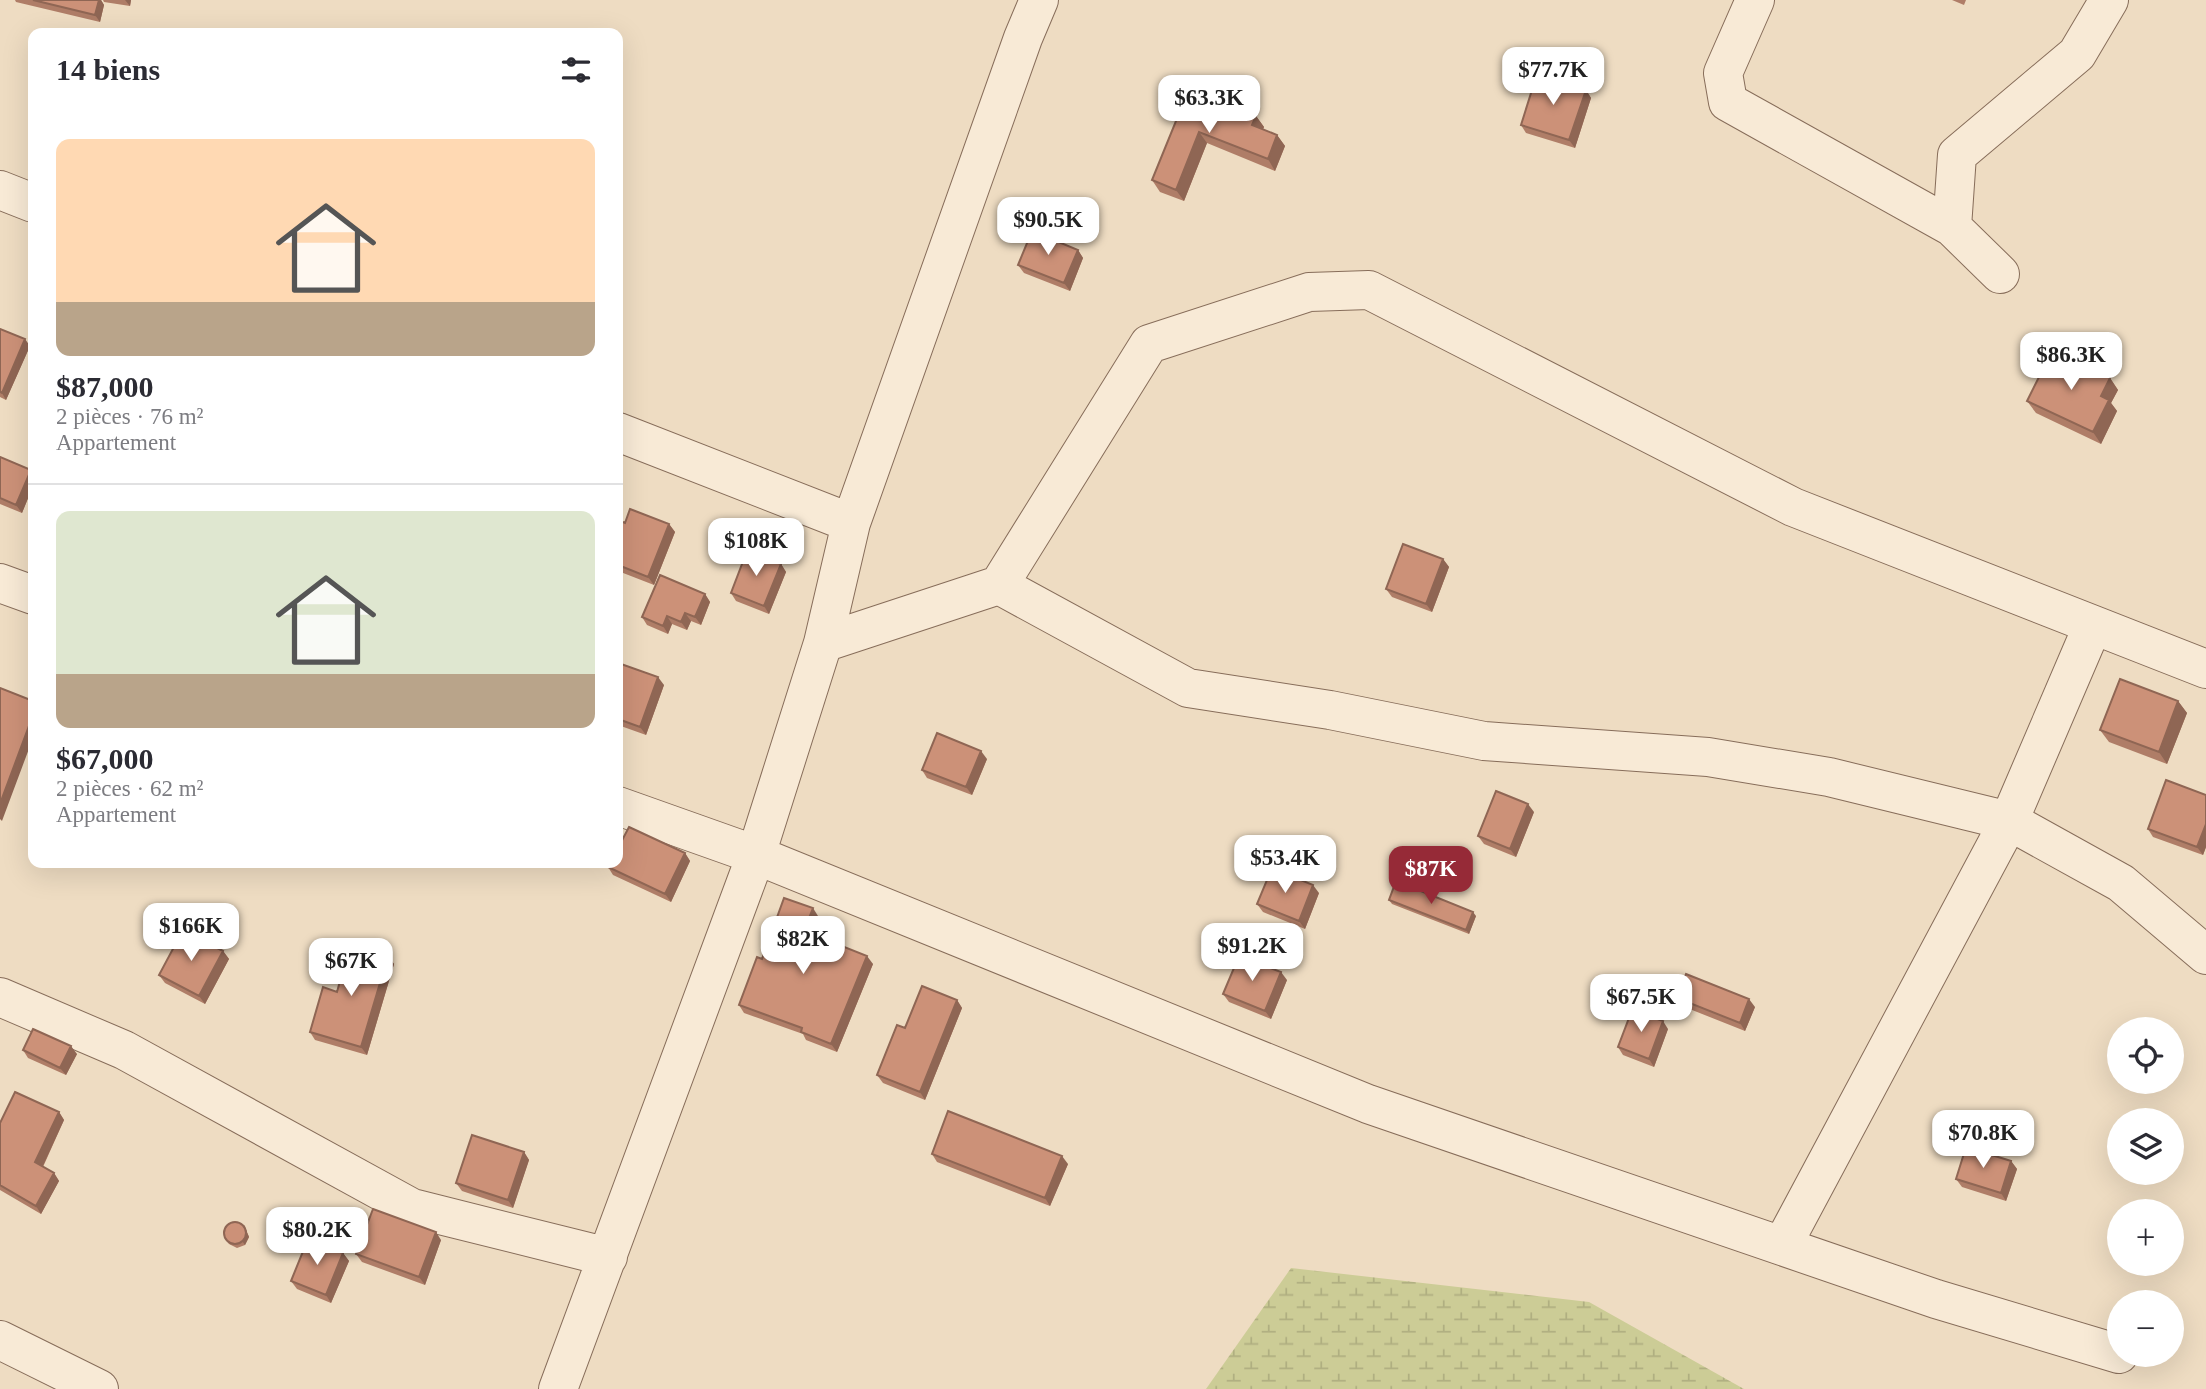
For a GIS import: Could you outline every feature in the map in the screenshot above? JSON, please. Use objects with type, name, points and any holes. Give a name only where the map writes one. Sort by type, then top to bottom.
[{"type":"street","points":[[558,1389],[755,855],[823,643],[851,523],[1013,64],[1039,0]]},
{"type":"street","points":[[1755,0],[1723,73],[1728,102],[1952,227],[2000,274]]},
{"type":"street","points":[[1952,227],[1957,155],[2077,54],[2109,0]]},
{"type":"street","points":[[0,190],[28,201]]},
{"type":"street","points":[[823,643],[999,584],[1149,344],[1309,292],[1369,290],[1793,507],[2206,669]]},
{"type":"street","points":[[623,434],[851,523]]},
{"type":"street","points":[[0,583],[28,593]]},
{"type":"street","points":[[999,584],[1188,688],[1330,709],[1484,741],[1708,757],[1829,777],[2009,821],[2121,883],[2206,955]]},
{"type":"street","points":[[1782,1246],[2009,821],[2093,625]]},
{"type":"street","points":[[623,808],[755,855],[1368,1104],[1936,1299],[2107,1350]]},
{"type":"street","points":[[0,998],[124,1050],[412,1208],[608,1257]]},
{"type":"street","points":[[0,1340],[99,1389]]},
{"type":"green space","points":[[1291,1268],[1589,1302],[1744,1389],[1206,1389]]},
{"type":"building","points":[[33,0],[99,0],[95,15]]},
{"type":"building","points":[[1537,74],[1586,90],[1569,140],[1521,125]]},
{"type":"building","points":[[1189,89],[1256,116],[1252,125],[1277,135],[1268,159],[1199,132],[1176,190],[1152,180]]},
{"type":"building","points":[[1032,231],[1078,250],[1064,283],[1018,265]]},
{"type":"building","points":[[0,329],[25,339],[2,393],[0,392]]},
{"type":"building","points":[[2052,351],[2110,378],[2101,396],[2109,400],[2093,432],[2027,401]]},
{"type":"building","points":[[0,457],[28,469],[28,477],[16,505],[0,498]]},
{"type":"building","points":[[630,509],[669,524],[648,577],[623,567],[623,522],[625,523]]},
{"type":"building","points":[[1403,544],[1443,559],[1426,604],[1386,589]]},
{"type":"building","points":[[747,551],[781,564],[764,606],[731,593]]},
{"type":"building","points":[[660,575],[705,594],[695,617],[685,613],[681,622],[667,616],[663,626],[642,617]]},
{"type":"building","points":[[623,665],[658,677],[640,727],[623,721]]},
{"type":"building","points":[[2120,679],[2178,701],[2159,752],[2100,730]]},
{"type":"building","points":[[0,688],[28,699],[28,728],[0,804]]},
{"type":"building","points":[[937,733],[981,751],[966,787],[922,770]]},
{"type":"building","points":[[2166,780],[2206,795],[2206,824],[2197,847],[2148,829]]},
{"type":"building","points":[[1496,791],[1528,804],[1510,849],[1478,836]]},
{"type":"building","points":[[629,827],[685,853],[665,894],[610,868],[623,868],[623,838]]},
{"type":"building","points":[[1272,868],[1313,885],[1299,921],[1257,904]]},
{"type":"building","points":[[1396,881],[1473,912],[1466,930],[1389,900]]},
{"type":"building","points":[[784,898],[813,908],[804,931],[867,956],[831,1044],[801,1032],[802,1028],[739,1005],[757,957],[762,959]]},
{"type":"building","points":[[183,930],[223,951],[199,996],[159,975]]},
{"type":"building","points":[[350,945],[388,956],[361,1047],[310,1032],[323,987],[337,992]]},
{"type":"building","points":[[1239,956],[1281,972],[1265,1011],[1223,994]]},
{"type":"building","points":[[1686,974],[1749,999],[1740,1023],[1677,998]]},
{"type":"building","points":[[922,986],[957,1000],[920,1092],[877,1075],[897,1025],[905,1028]]},
{"type":"building","points":[[1632,1010],[1663,1021],[1649,1059],[1618,1047]]},
{"type":"building","points":[[33,1029],[71,1046],[60,1068],[23,1050]]},
{"type":"building","points":[[15,1092],[59,1112],[35,1162],[54,1173],[36,1206],[0,1185],[0,1123]]},
{"type":"building","points":[[948,1111],[1062,1156],[1045,1198],[932,1154]]},
{"type":"building","points":[[472,1135],[524,1152],[508,1200],[456,1183]]},
{"type":"building","points":[[1966,1147],[2011,1161],[2001,1193],[1956,1179]]},
{"type":"building","points":[[373,1209],[436,1232],[419,1277],[356,1254]]},
{"type":"building","points":[[235,1222],[243,1225],[246,1233],[243,1241],[235,1244],[227,1241],[224,1233],[227,1225]]},
{"type":"building","points":[[308,1239],[343,1253],[326,1295],[291,1281]]}]
